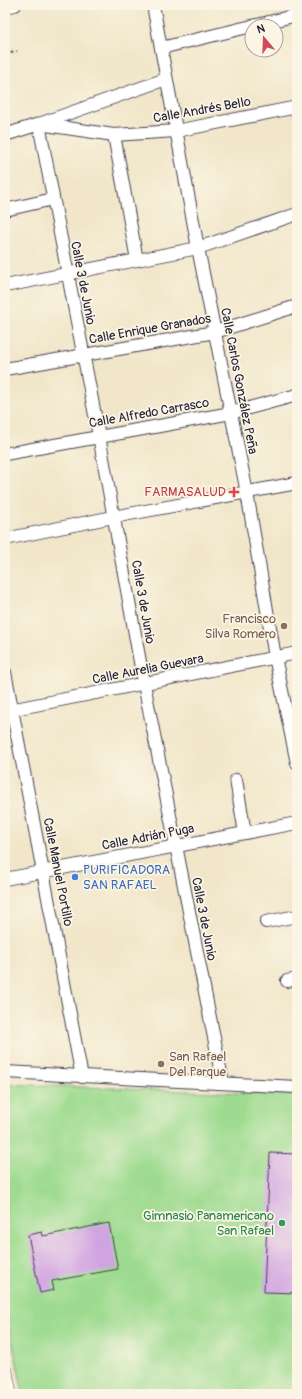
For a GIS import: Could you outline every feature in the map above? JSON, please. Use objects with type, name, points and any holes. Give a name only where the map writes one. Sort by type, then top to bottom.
[{"type":"main road","points":[[5,1372],[9,1394]]},
{"type":"street","points":[[5,7],[15,5]]},
{"type":"street","name":"Calle Carlos González Peña","points":[[153,5],[198,248],[247,492],[275,658],[297,763]]},
{"type":"street","points":[[284,18],[297,15]]},
{"type":"street","points":[[161,48],[244,28]]},
{"type":"street","points":[[5,135],[166,79]]},
{"type":"street","name":"Calle Andrés Bello","points":[[39,124],[114,135],[176,131],[297,107]]},
{"type":"street","name":"Calle 3 de Junio","points":[[39,124],[99,436],[144,684],[223,1083]]},
{"type":"street","points":[[114,135],[137,260]]},
{"type":"street","points":[[5,210],[53,199]]},
{"type":"street","points":[[5,286],[198,248],[297,214]]},
{"type":"street","name":"Calle Enrique Granados","points":[[5,369],[215,332],[297,306]]},
{"type":"street","name":"Calle Alfredo Carrasco","points":[[5,454],[231,413],[297,396]]},
{"type":"street","points":[[5,539],[113,517],[297,483]]},
{"type":"street","name":"Calle Aurelia Guevara","points":[[8,711],[297,653]]},
{"type":"street","name":"Calle Manuel Portillo","points":[[5,672],[8,711],[44,871],[82,1077]]},
{"type":"street","points":[[236,780],[245,833]]},
{"type":"street","name":"Calle Adrián Puga","points":[[5,879],[297,823]]},
{"type":"street","points":[[266,922],[297,916]]},
{"type":"street","points":[[5,1072],[82,1077],[297,1086]]},
{"type":"path","points":[[5,55],[17,52]]},
{"type":"green space","points":[[5,1084],[297,1095],[297,1394],[23,1394],[5,1305]]},
{"type":"building","name":"Gimnasio Panamericano San Rafael","points":[[270,1153],[297,1154],[297,1293],[264,1292]]},
{"type":"building","points":[[109,1223],[118,1269],[52,1281],[54,1290],[40,1293],[28,1235],[42,1232],[43,1236]]},
{"type":"place","name":"FARMASALUD","points":[[234,492]]},
{"type":"place","name":"Francisco Silva Romero","points":[[284,626]]},
{"type":"place","name":"PURIFICADORA SAN RAFAEL","points":[[75,877]]},
{"type":"place","name":"San Rafael Del Parque","points":[[161,1064]]},
{"type":"place","name":"Gimnasio Panamericano San Rafael","points":[[282,1223]]}]
